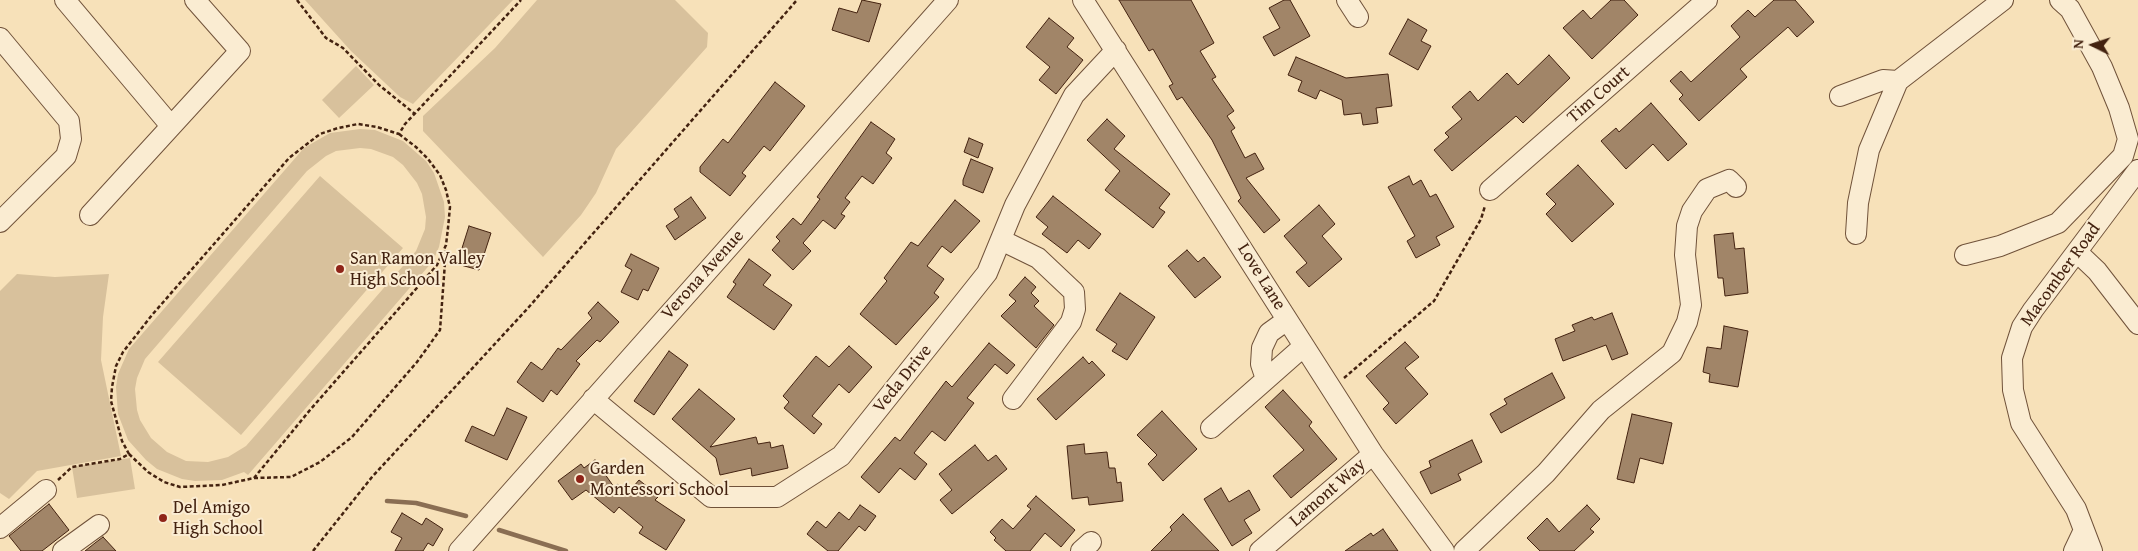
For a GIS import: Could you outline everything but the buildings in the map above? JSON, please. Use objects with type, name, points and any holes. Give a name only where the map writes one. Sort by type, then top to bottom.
[{"type":"street","points":[[66,0],[171,126]]},
{"type":"street","points":[[90,215],[240,52],[195,0]]},
{"type":"street","name":"Verona Avenue","points":[[458,551],[948,0]]},
{"type":"street","name":"Love Lane","points":[[1083,0],[1373,454],[1444,551]]},
{"type":"street","points":[[1347,0],[1358,17]]},
{"type":"street","name":"Tim Court","points":[[1490,190],[1707,0]]},
{"type":"street","points":[[1856,234],[1858,203],[1869,150],[1898,81],[2003,0]]},
{"type":"street","points":[[1965,255],[2000,246],[2045,230],[2058,223],[2123,156],[2128,139],[2119,108],[2102,67],[2070,9],[2060,0]]},
{"type":"street","points":[[0,38],[69,121],[71,139],[66,156],[0,222]]},
{"type":"street","name":"Veda Drive","points":[[593,399],[711,497],[777,497],[841,456],[987,273],[1015,205],[1074,95],[1116,50]]},
{"type":"street","points":[[1840,96],[1883,80],[1898,81]]},
{"type":"street","name":"Macomber Road","points":[[2092,551],[2076,509],[2022,423],[2013,390],[2012,358],[2022,327],[2138,170]]},
{"type":"street","points":[[1464,551],[1546,473],[1601,410],[1672,353],[1688,322],[1691,305],[1685,254],[1687,226],[1692,211],[1707,189],[1730,180],[1736,187]]},
{"type":"street","points":[[1000,240],[1038,258],[1074,292],[1075,309],[1071,322],[1013,399]]},
{"type":"street","points":[[2077,252],[2097,271],[2138,324]]},
{"type":"street","points":[[1266,379],[1261,364],[1262,348],[1269,333],[1287,320]]},
{"type":"street","points":[[1211,428],[1304,346]]},
{"type":"street","name":"Lamont Way","points":[[1260,551],[1373,454]]},
{"type":"street","points":[[0,528],[46,490]]},
{"type":"street","points":[[63,551],[99,525]]},
{"type":"street","points":[[2074,551],[2084,530]]},
{"type":"path","points":[[297,0],[326,38],[343,48],[379,85],[415,114]]},
{"type":"path","points":[[399,134],[415,114],[521,0]]},
{"type":"path","points":[[313,551],[372,477],[528,308],[796,0]]},
{"type":"path","points":[[358,124],[377,127],[399,134],[416,146],[440,175],[450,207],[446,245],[440,330],[417,362],[352,438],[320,462],[291,477],[254,478],[222,484],[180,487],[164,482],[148,472],[129,454],[122,441],[111,401],[116,366],[123,352],[152,315],[289,158],[320,134],[358,124]]},
{"type":"path","points":[[1331,389],[1434,301],[1481,219],[1490,190]]},
{"type":"path","points":[[254,478],[310,410],[436,265],[446,245]]},
{"type":"path","points":[[46,490],[72,467],[120,460],[129,454]]},
{"type":"shaded area","points":[[305,0],[513,0],[413,104],[400,97],[351,51]]},
{"type":"shaded area","points":[[537,0],[675,0],[708,33],[707,47],[616,149],[596,193],[581,215],[543,257],[423,131],[423,116],[495,48]]},
{"type":"shaded area","points":[[356,66],[374,85],[339,118],[322,100]]},
{"type":"shaded area","points":[[360,129],[375,130],[403,141],[426,161],[434,173],[444,202],[445,217],[439,247],[433,261],[248,475],[244,472],[222,480],[195,481],[182,479],[157,469],[128,440],[118,414],[116,387],[118,374],[129,349],[304,148],[330,133]],"holes":[[[360,148],[371,149],[393,157],[403,165],[417,183],[422,194],[426,217],[425,229],[416,251],[246,446],[228,457],[208,462],[186,461],[167,452],[151,438],[140,420],[137,410],[135,389],[137,378],[145,359],[307,171],[326,156],[336,151]]]},
{"type":"shaded area","points":[[320,176],[403,248],[241,435],[158,362]]},
{"type":"shaded area","points":[[17,274],[55,277],[109,274],[103,317],[101,360],[121,456],[37,471],[9,499],[0,493],[0,291]]},
{"type":"shaded area","points":[[130,458],[135,489],[77,498],[72,467]]},
{"type":"waterway","points":[[387,501],[416,503],[466,516]]},
{"type":"waterway","points":[[499,530],[566,551]]},
{"type":"place","name":"San Ramon Valley High School","points":[[340,269]]},
{"type":"place","name":"Garden Montessori School","points":[[580,479]]},
{"type":"place","name":"Del Amigo High School","points":[[163,518]]}]
